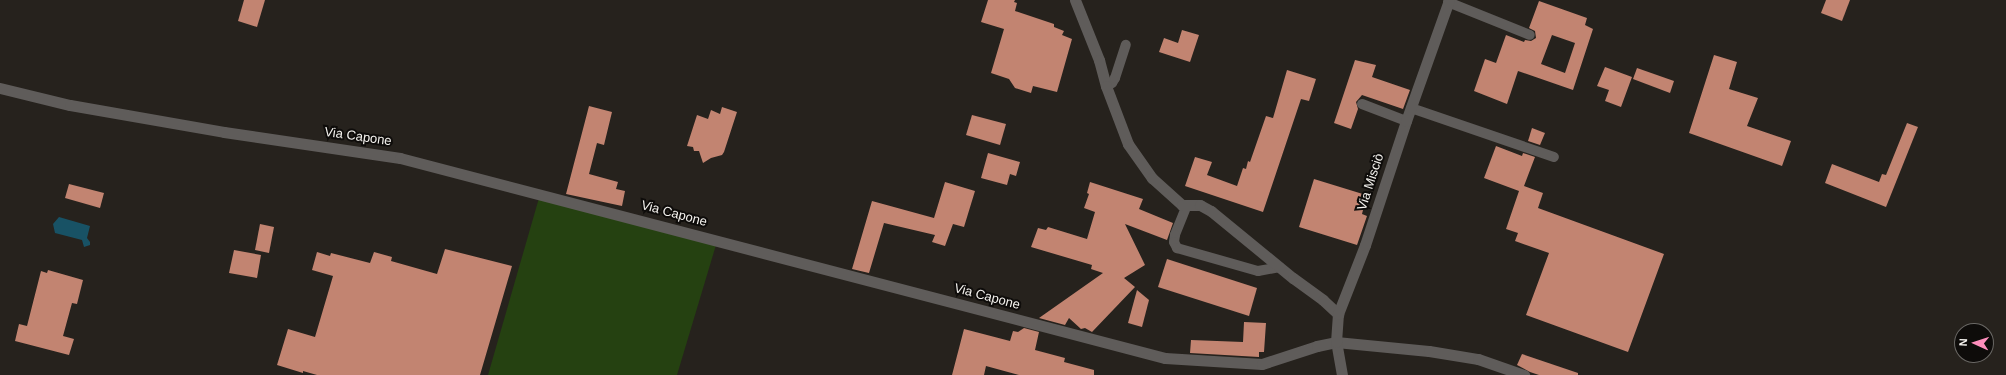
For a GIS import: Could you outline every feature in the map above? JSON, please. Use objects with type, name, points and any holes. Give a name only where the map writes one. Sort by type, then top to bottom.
[{"type":"street","points":[[1075,0],[1099,60],[1106,86],[1128,144],[1152,178],[1176,201],[1187,205],[1200,205],[1210,210],[1323,300],[1338,314]]},
{"type":"street","name":"Via Misciò","points":[[1342,375],[1336,342],[1338,314],[1365,245],[1406,121],[1449,1]]},
{"type":"street","name":"Via Capone","points":[[0,88],[70,105],[224,132],[400,158],[1165,358],[1262,364],[1317,346],[1336,342],[1429,351],[1478,359],[1524,375]]},
{"type":"lane","points":[[1449,1],[1530,35]]},
{"type":"lane","points":[[1106,86],[1112,84],[1126,46]]},
{"type":"lane","points":[[1362,104],[1406,121]]},
{"type":"lane","points":[[1411,108],[1554,157]]},
{"type":"lane","points":[[1187,205],[1175,235],[1174,242],[1177,248],[1258,271],[1280,267]]},
{"type":"green space","points":[[539,198],[716,245],[677,375],[488,375]]},
{"type":"water","points":[[59,217],[90,226],[87,238],[90,245],[84,247],[82,240],[55,233],[53,224]]},
{"type":"building","points":[[244,0],[265,0],[257,27],[238,21]]},
{"type":"building","points":[[988,0],[1015,0],[1014,2],[1017,3],[1015,11],[1054,24],[1054,27],[1064,31],[1062,35],[1072,39],[1057,92],[1033,86],[1031,93],[1015,88],[1009,79],[991,73],[1004,29],[981,22]]},
{"type":"building","points":[[1826,0],[1850,0],[1842,21],[1821,13]]},
{"type":"building","points":[[1539,1],[1587,18],[1585,25],[1593,29],[1573,90],[1518,71],[1507,104],[1474,91],[1485,59],[1496,63],[1506,35],[1524,42],[1525,40],[1531,41],[1536,38],[1535,31],[1529,28]],"holes":[[[1552,35],[1575,43],[1565,73],[1541,64]]]},
{"type":"building","points":[[1182,30],[1199,35],[1190,62],[1159,52],[1164,38],[1178,43]]},
{"type":"building","points":[[1714,55],[1737,62],[1729,89],[1758,98],[1747,126],[1791,141],[1782,166],[1689,133]]},
{"type":"building","points":[[1355,60],[1376,65],[1372,77],[1410,90],[1403,109],[1362,95],[1356,102],[1358,109],[1351,129],[1334,123]]},
{"type":"building","points":[[1605,67],[1632,77],[1621,107],[1605,101],[1609,90],[1597,86]]},
{"type":"building","points":[[1637,68],[1674,81],[1670,93],[1633,79]]},
{"type":"building","points":[[1287,70],[1316,79],[1309,101],[1301,99],[1263,212],[1185,186],[1195,157],[1212,162],[1207,175],[1237,186],[1243,168],[1246,169],[1248,161],[1250,162],[1266,116],[1273,118]]},
{"type":"building","points":[[589,106],[612,112],[604,145],[597,143],[589,174],[618,182],[616,189],[625,191],[622,206],[566,194]]},
{"type":"building","points":[[722,107],[737,112],[724,152],[722,155],[711,158],[703,163],[699,151],[694,151],[693,147],[687,146],[697,115],[708,119],[711,110],[720,114]]},
{"type":"building","points":[[972,115],[1006,124],[1000,145],[966,135]]},
{"type":"building","points":[[1907,123],[1918,127],[1886,207],[1825,183],[1832,164],[1879,182],[1882,174],[1886,175]]},
{"type":"building","points":[[1532,128],[1545,133],[1540,145],[1528,141]]},
{"type":"building","points":[[1496,146],[1522,156],[1523,153],[1535,157],[1524,186],[1543,193],[1538,208],[1664,254],[1628,352],[1526,315],[1549,253],[1515,241],[1518,233],[1506,229],[1519,191],[1484,178]]},
{"type":"building","points":[[988,153],[1020,162],[1016,176],[1010,174],[1007,185],[981,178]]},
{"type":"building","points":[[1314,179],[1366,195],[1361,209],[1363,210],[1362,214],[1367,216],[1357,245],[1299,227]]},
{"type":"building","points":[[945,182],[975,191],[964,227],[953,224],[945,246],[932,242],[935,235],[884,223],[869,273],[852,269],[872,201],[934,218]]},
{"type":"building","points":[[1090,182],[1143,199],[1139,209],[1173,223],[1167,240],[1125,224],[1145,265],[1124,278],[1135,287],[1092,332],[1085,328],[1081,329],[1069,318],[1065,325],[1039,318],[1103,273],[1091,269],[1092,265],[1031,247],[1038,228],[1046,230],[1048,227],[1087,239],[1095,212],[1084,208],[1089,194],[1087,193]]},
{"type":"building","points":[[69,184],[104,193],[100,208],[65,198]]},
{"type":"building","points":[[260,224],[274,227],[269,253],[255,250]]},
{"type":"building","points":[[445,249],[512,266],[480,375],[317,375],[303,371],[303,373],[277,365],[288,329],[315,337],[333,276],[312,270],[317,252],[330,256],[331,253],[370,263],[374,252],[392,257],[391,261],[437,274]]},
{"type":"building","points":[[234,250],[261,255],[257,278],[229,273]]},
{"type":"building","points":[[1167,259],[1257,288],[1249,316],[1158,287]]},
{"type":"building","points":[[48,270],[83,280],[77,304],[72,303],[63,336],[74,339],[69,355],[15,341],[19,324],[27,326],[41,271],[47,273]]},
{"type":"building","points":[[1137,290],[1149,300],[1142,327],[1128,323]]},
{"type":"building","points":[[1244,322],[1266,323],[1264,352],[1259,352],[1259,357],[1190,353],[1191,340],[1243,342]]},
{"type":"building","points":[[1024,328],[1039,332],[1035,350],[1065,358],[1064,362],[1094,370],[1094,375],[1019,375],[986,366],[984,375],[952,375],[964,329],[1010,341],[1013,331],[1018,332]]},
{"type":"building","points":[[1522,354],[1578,373],[1578,375],[1539,375],[1530,372],[1517,365]]}]
